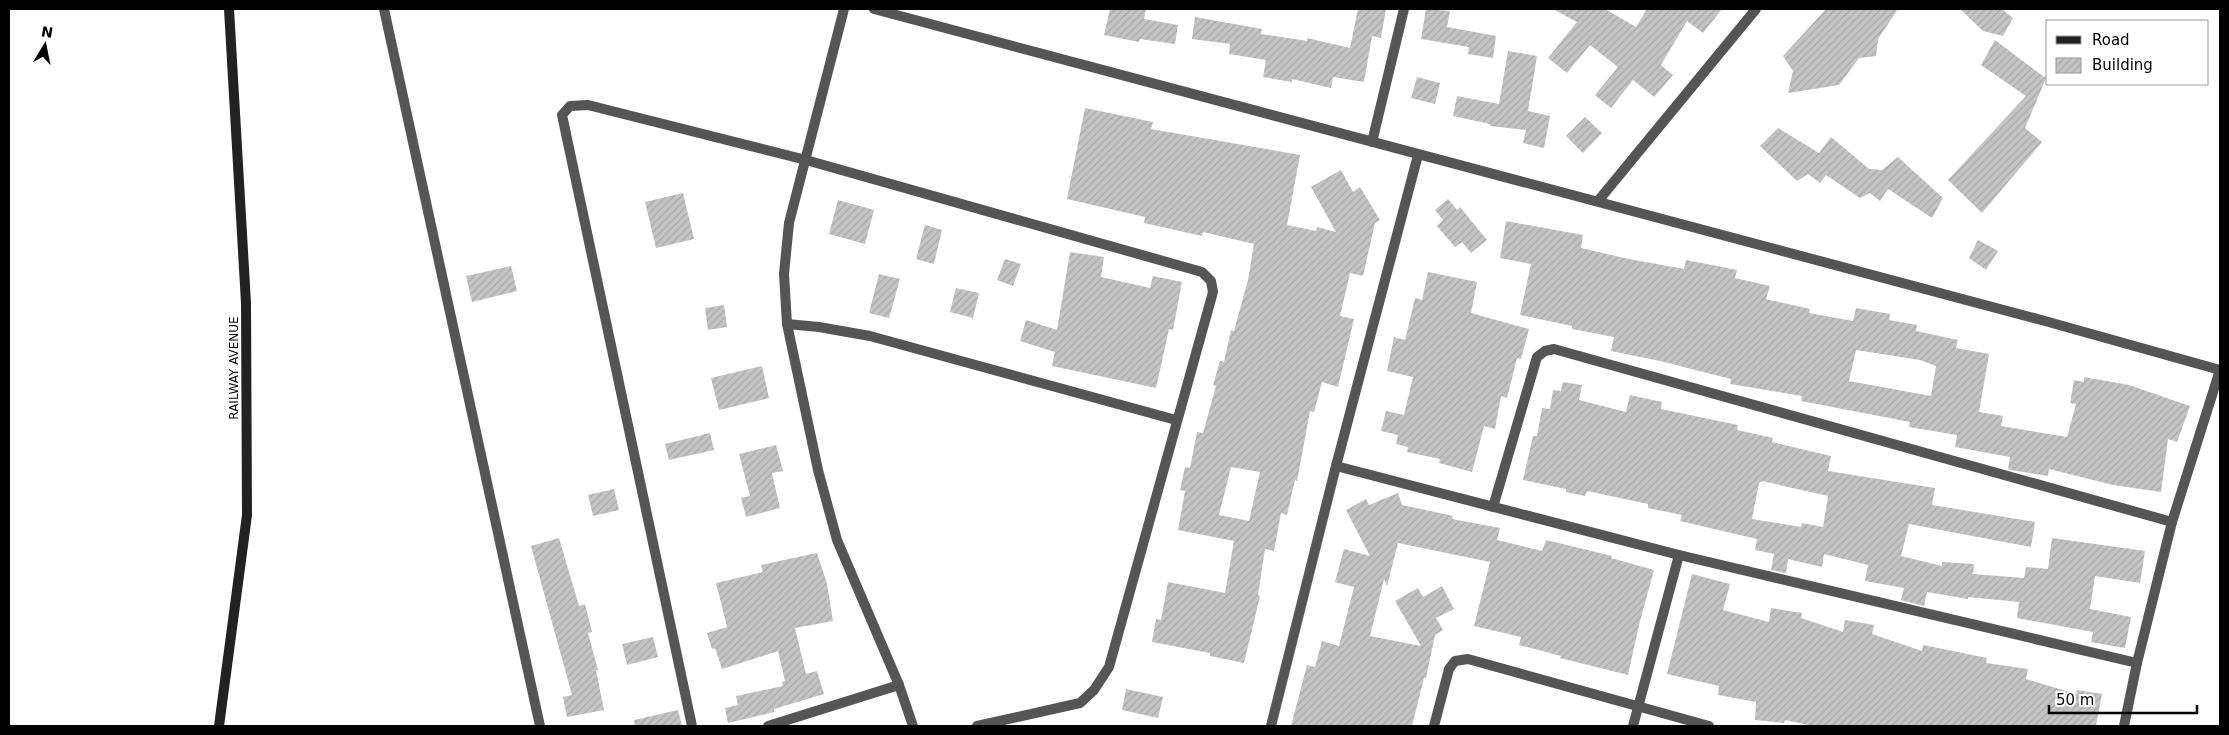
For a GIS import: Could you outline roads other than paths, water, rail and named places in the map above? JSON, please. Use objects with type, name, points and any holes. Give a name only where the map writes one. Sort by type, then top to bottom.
[{"type":"street","name":"RAILWAY AVENUE","points":[[219,726],[247,515],[246,303],[229,9]]},
{"type":"street","points":[[384,9],[540,726]]},
{"type":"street","points":[[844,9],[788,223],[784,274],[786,324],[818,470],[837,540],[900,685],[913,726]]},
{"type":"street","points":[[874,9],[1418,155],[1598,201],[2220,370],[2172,522],[2137,663],[2124,726]]},
{"type":"street","points":[[1372,142],[1404,9]]},
{"type":"street","points":[[1598,201],[1756,9]]},
{"type":"street","points":[[692,726],[562,115],[570,106],[588,104],[806,160],[1202,272],[1211,280],[1213,292],[1109,667],[1094,690],[1080,703],[977,726]]},
{"type":"street","points":[[1271,726],[1336,466],[1418,155]]},
{"type":"street","points":[[786,324],[819,327],[870,336],[1176,420]]},
{"type":"street","points":[[1493,507],[1537,357],[1545,351],[1554,349],[2172,522]]},
{"type":"street","points":[[1336,466],[1679,555],[2137,663]]},
{"type":"street","points":[[1633,726],[1679,555]]},
{"type":"street","points":[[1434,726],[1449,669],[1455,661],[1468,659],[1638,708],[1709,726]]},
{"type":"street","points":[[768,726],[900,685]]}]
